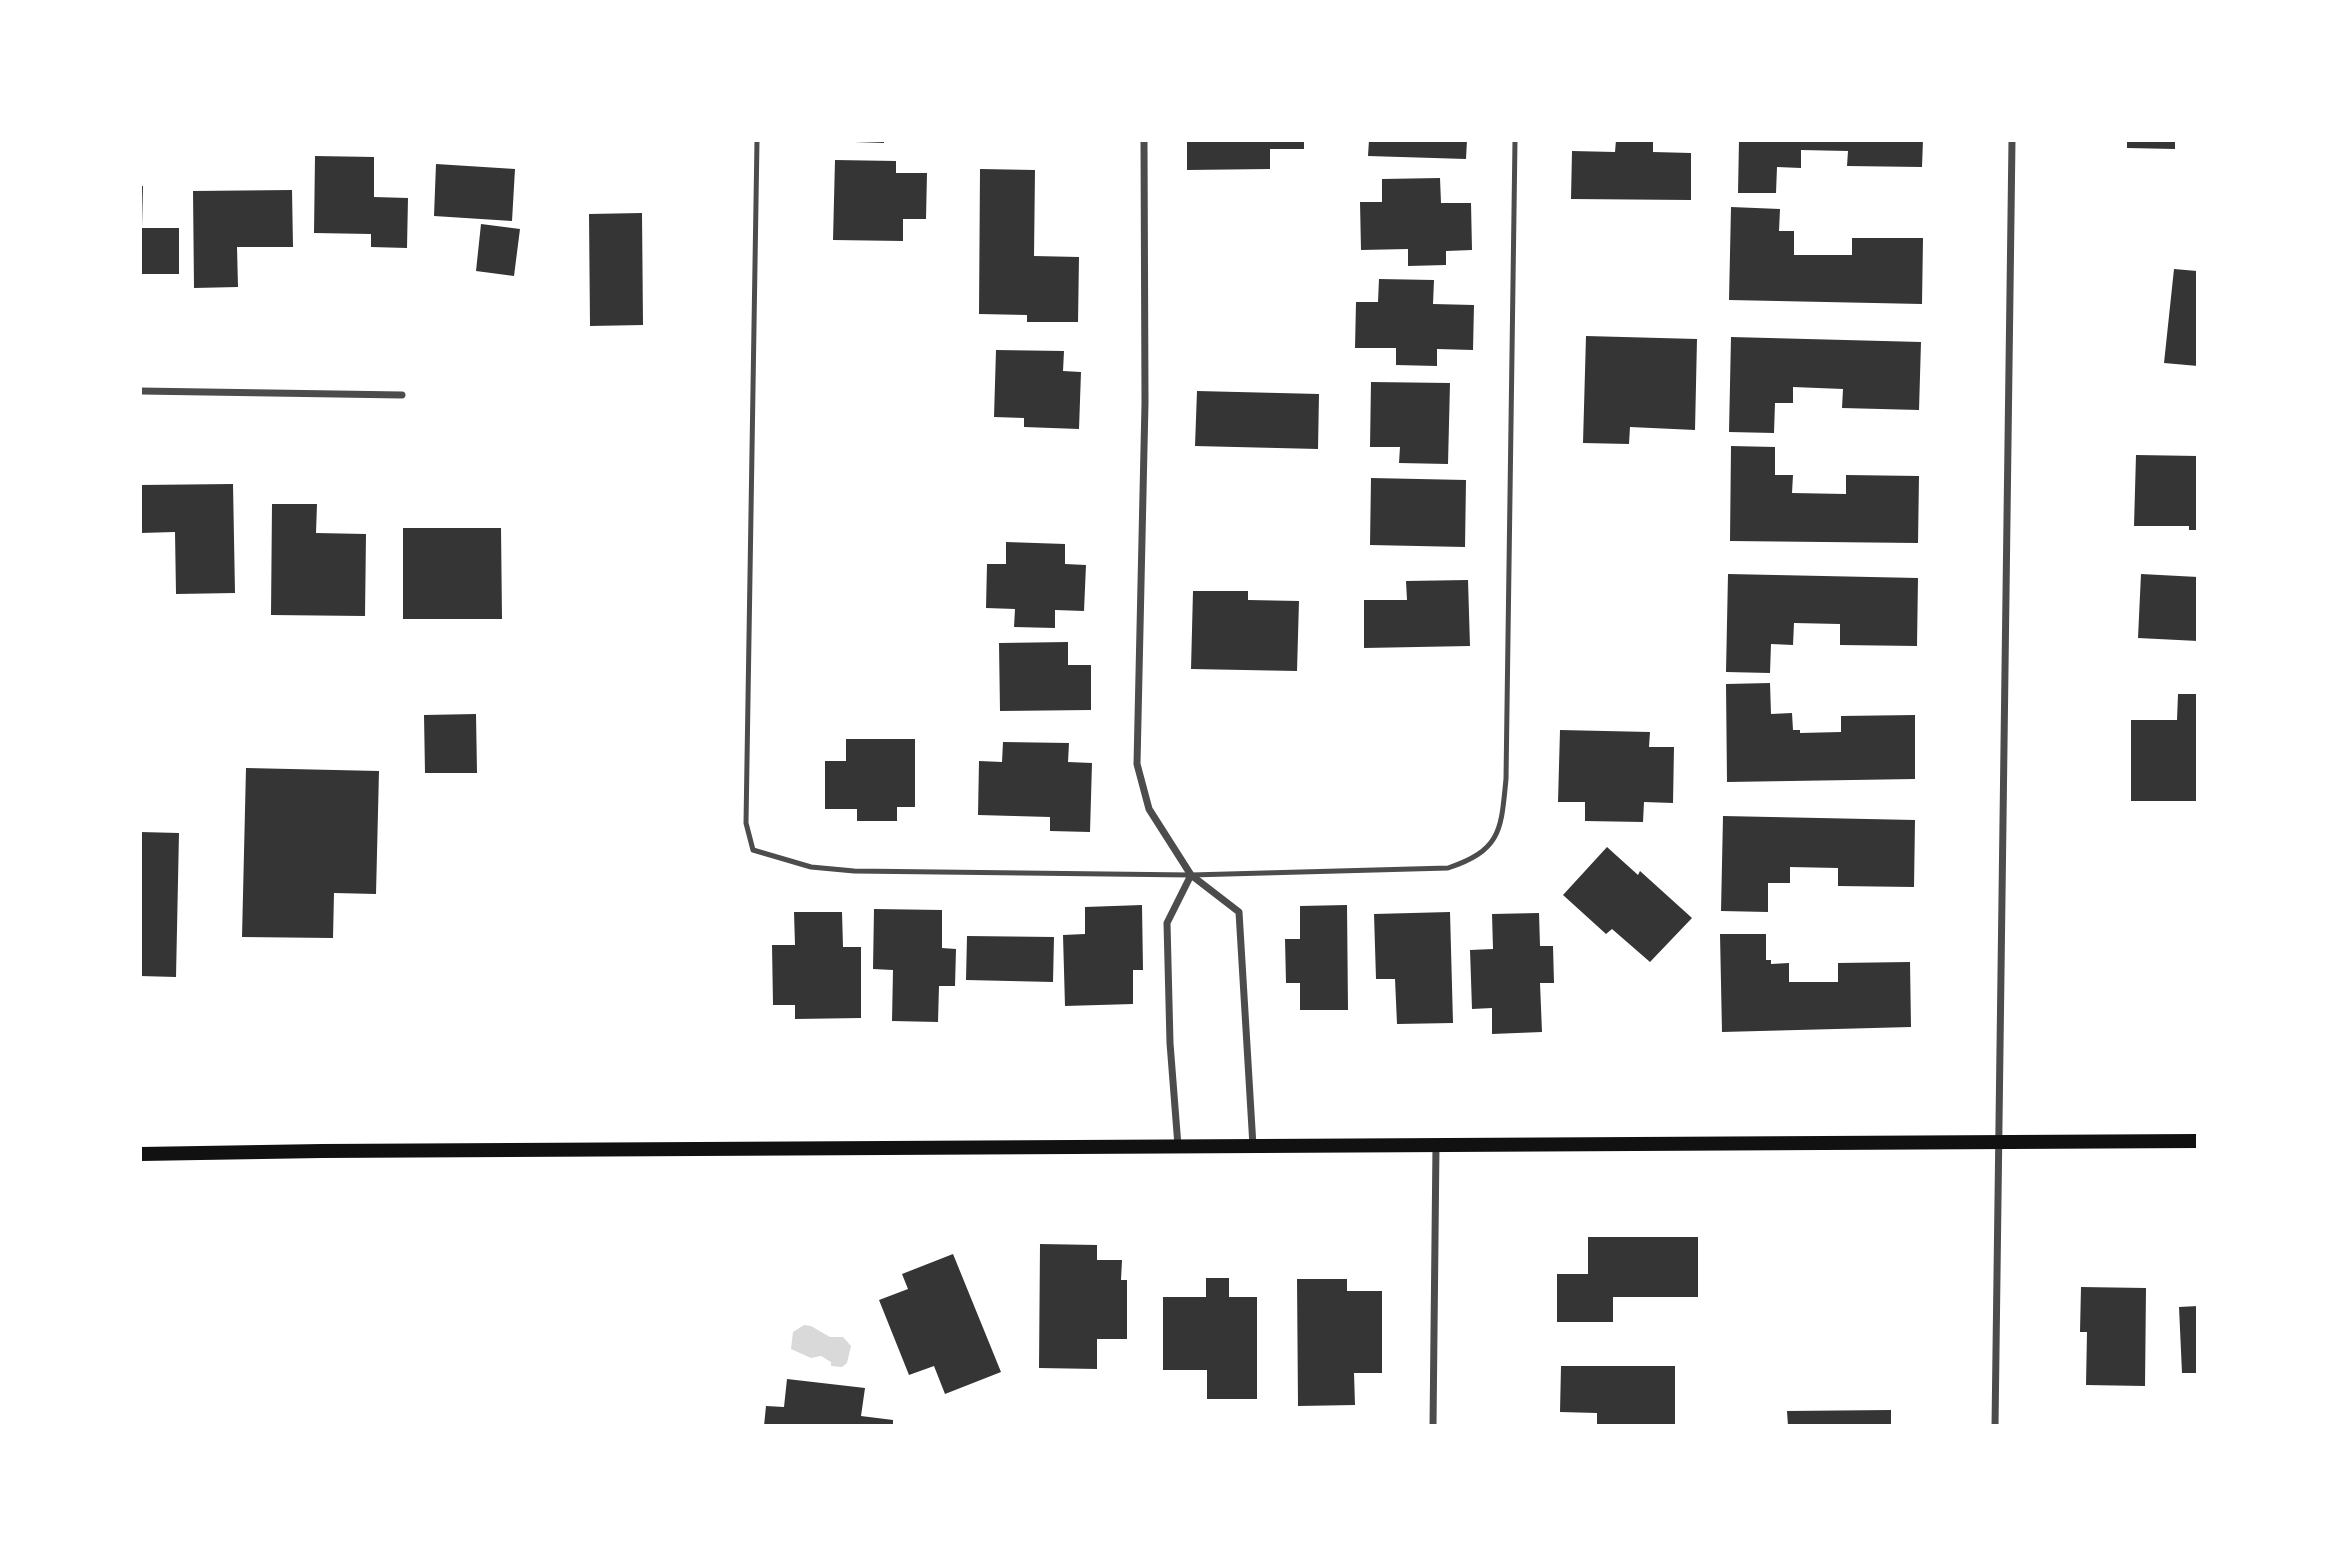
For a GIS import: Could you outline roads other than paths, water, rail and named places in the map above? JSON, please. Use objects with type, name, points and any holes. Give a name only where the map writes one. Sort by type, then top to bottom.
[{"type":"main road","points":[[140,1154],[2198,1141]]},
{"type":"street","points":[[1144,140],[1145,403],[1137,764],[1149,809],[1191,875],[1239,912],[1252,1146]]},
{"type":"street","points":[[1995,1426],[2012,140]]},
{"type":"street","points":[[140,391],[402,395]]},
{"type":"street","points":[[1178,1147],[1170,1043],[1167,923],[1191,875]]},
{"type":"street","points":[[1433,1426],[1436,1145]]},
{"type":"lane","points":[[757,140],[746,823],[753,850],[811,866],[854,871],[1191,875],[1448,868],[1472,860],[1488,847],[1497,833],[1502,819],[1506,779],[1515,140]]}]
